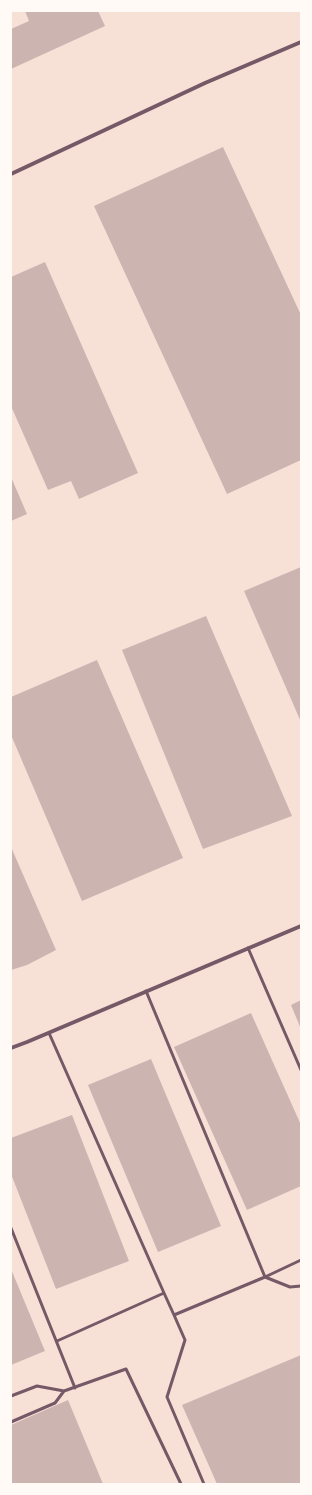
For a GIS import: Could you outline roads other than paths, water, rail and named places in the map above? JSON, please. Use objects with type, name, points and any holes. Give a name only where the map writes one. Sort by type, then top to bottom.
[{"type":"street","points":[[11,174],[205,83],[301,42]]},
{"type":"street","points":[[11,1048],[301,926]]},
{"type":"lane","points":[[248,948],[301,1070]]},
{"type":"lane","points":[[146,991],[265,1277],[290,1287],[301,1286]]},
{"type":"lane","points":[[49,1033],[185,1340],[167,1397],[204,1484]]},
{"type":"lane","points":[[11,1228],[75,1388]]},
{"type":"lane","points":[[174,1315],[265,1277],[301,1260]]},
{"type":"lane","points":[[57,1341],[164,1293]]},
{"type":"lane","points":[[11,1396],[37,1386],[64,1392],[126,1369],[181,1484]]},
{"type":"lane","points":[[11,1422],[55,1404],[64,1392]]}]
